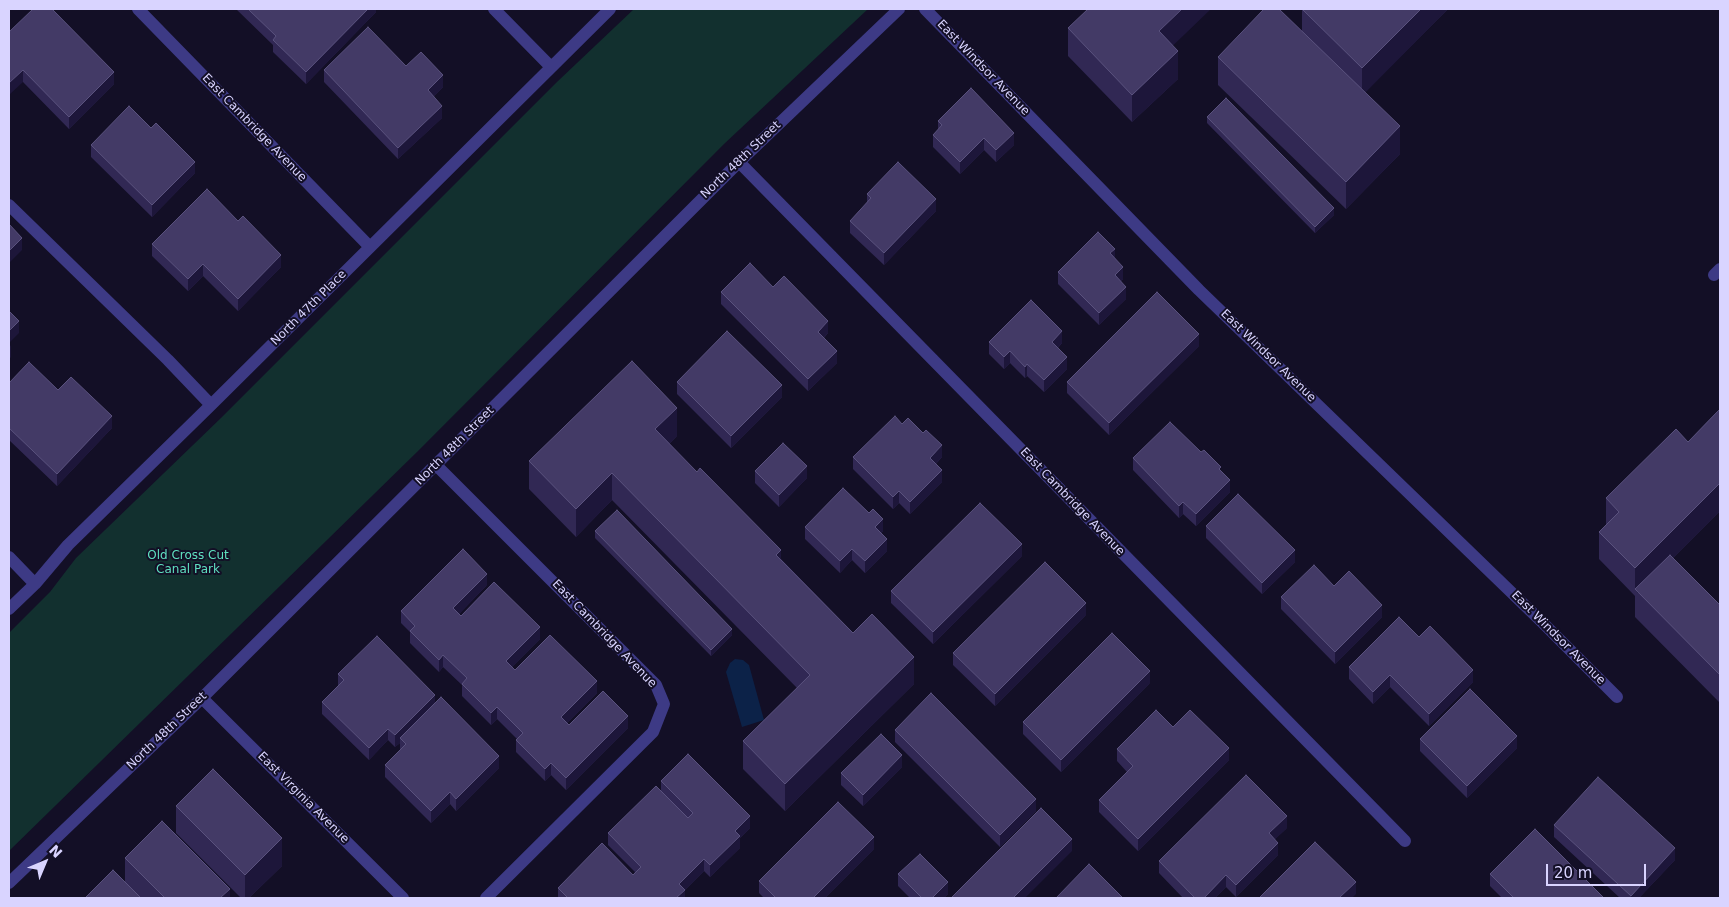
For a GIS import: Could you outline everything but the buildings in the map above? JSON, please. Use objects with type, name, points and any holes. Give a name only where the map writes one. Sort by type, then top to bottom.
[{"type":"street","name":"East Cambridge Avenue","points":[[138,9],[370,247]]},
{"type":"street","points":[[494,9],[551,67]]},
{"type":"street","name":"North 47th Place","points":[[9,609],[35,584],[68,545],[610,9]]},
{"type":"street","name":"North 48th Street","points":[[9,883],[202,698],[739,162],[899,9]]},
{"type":"street","name":"East Windsor Avenue","points":[[925,9],[1199,290],[1617,697]]},
{"type":"street","name":"East Cambridge Avenue","points":[[739,162],[1405,841]]},
{"type":"street","points":[[9,205],[168,360],[211,405]]},
{"type":"street","name":"East Cambridge Avenue","points":[[436,464],[656,685],[664,704],[653,732],[486,898]]},
{"type":"street","points":[[9,557],[35,584]]},
{"type":"street","name":"East Virginia Avenue","points":[[202,698],[403,898]]},
{"type":"green space","name":"Old Cross Cut Canal Park","points":[[634,9],[868,9],[724,144],[417,452],[9,851],[9,633],[50,592],[76,558],[222,417],[558,81]]},
{"type":"water","points":[[735,659],[743,660],[749,665],[764,720],[742,727],[726,672],[730,663]]}]
